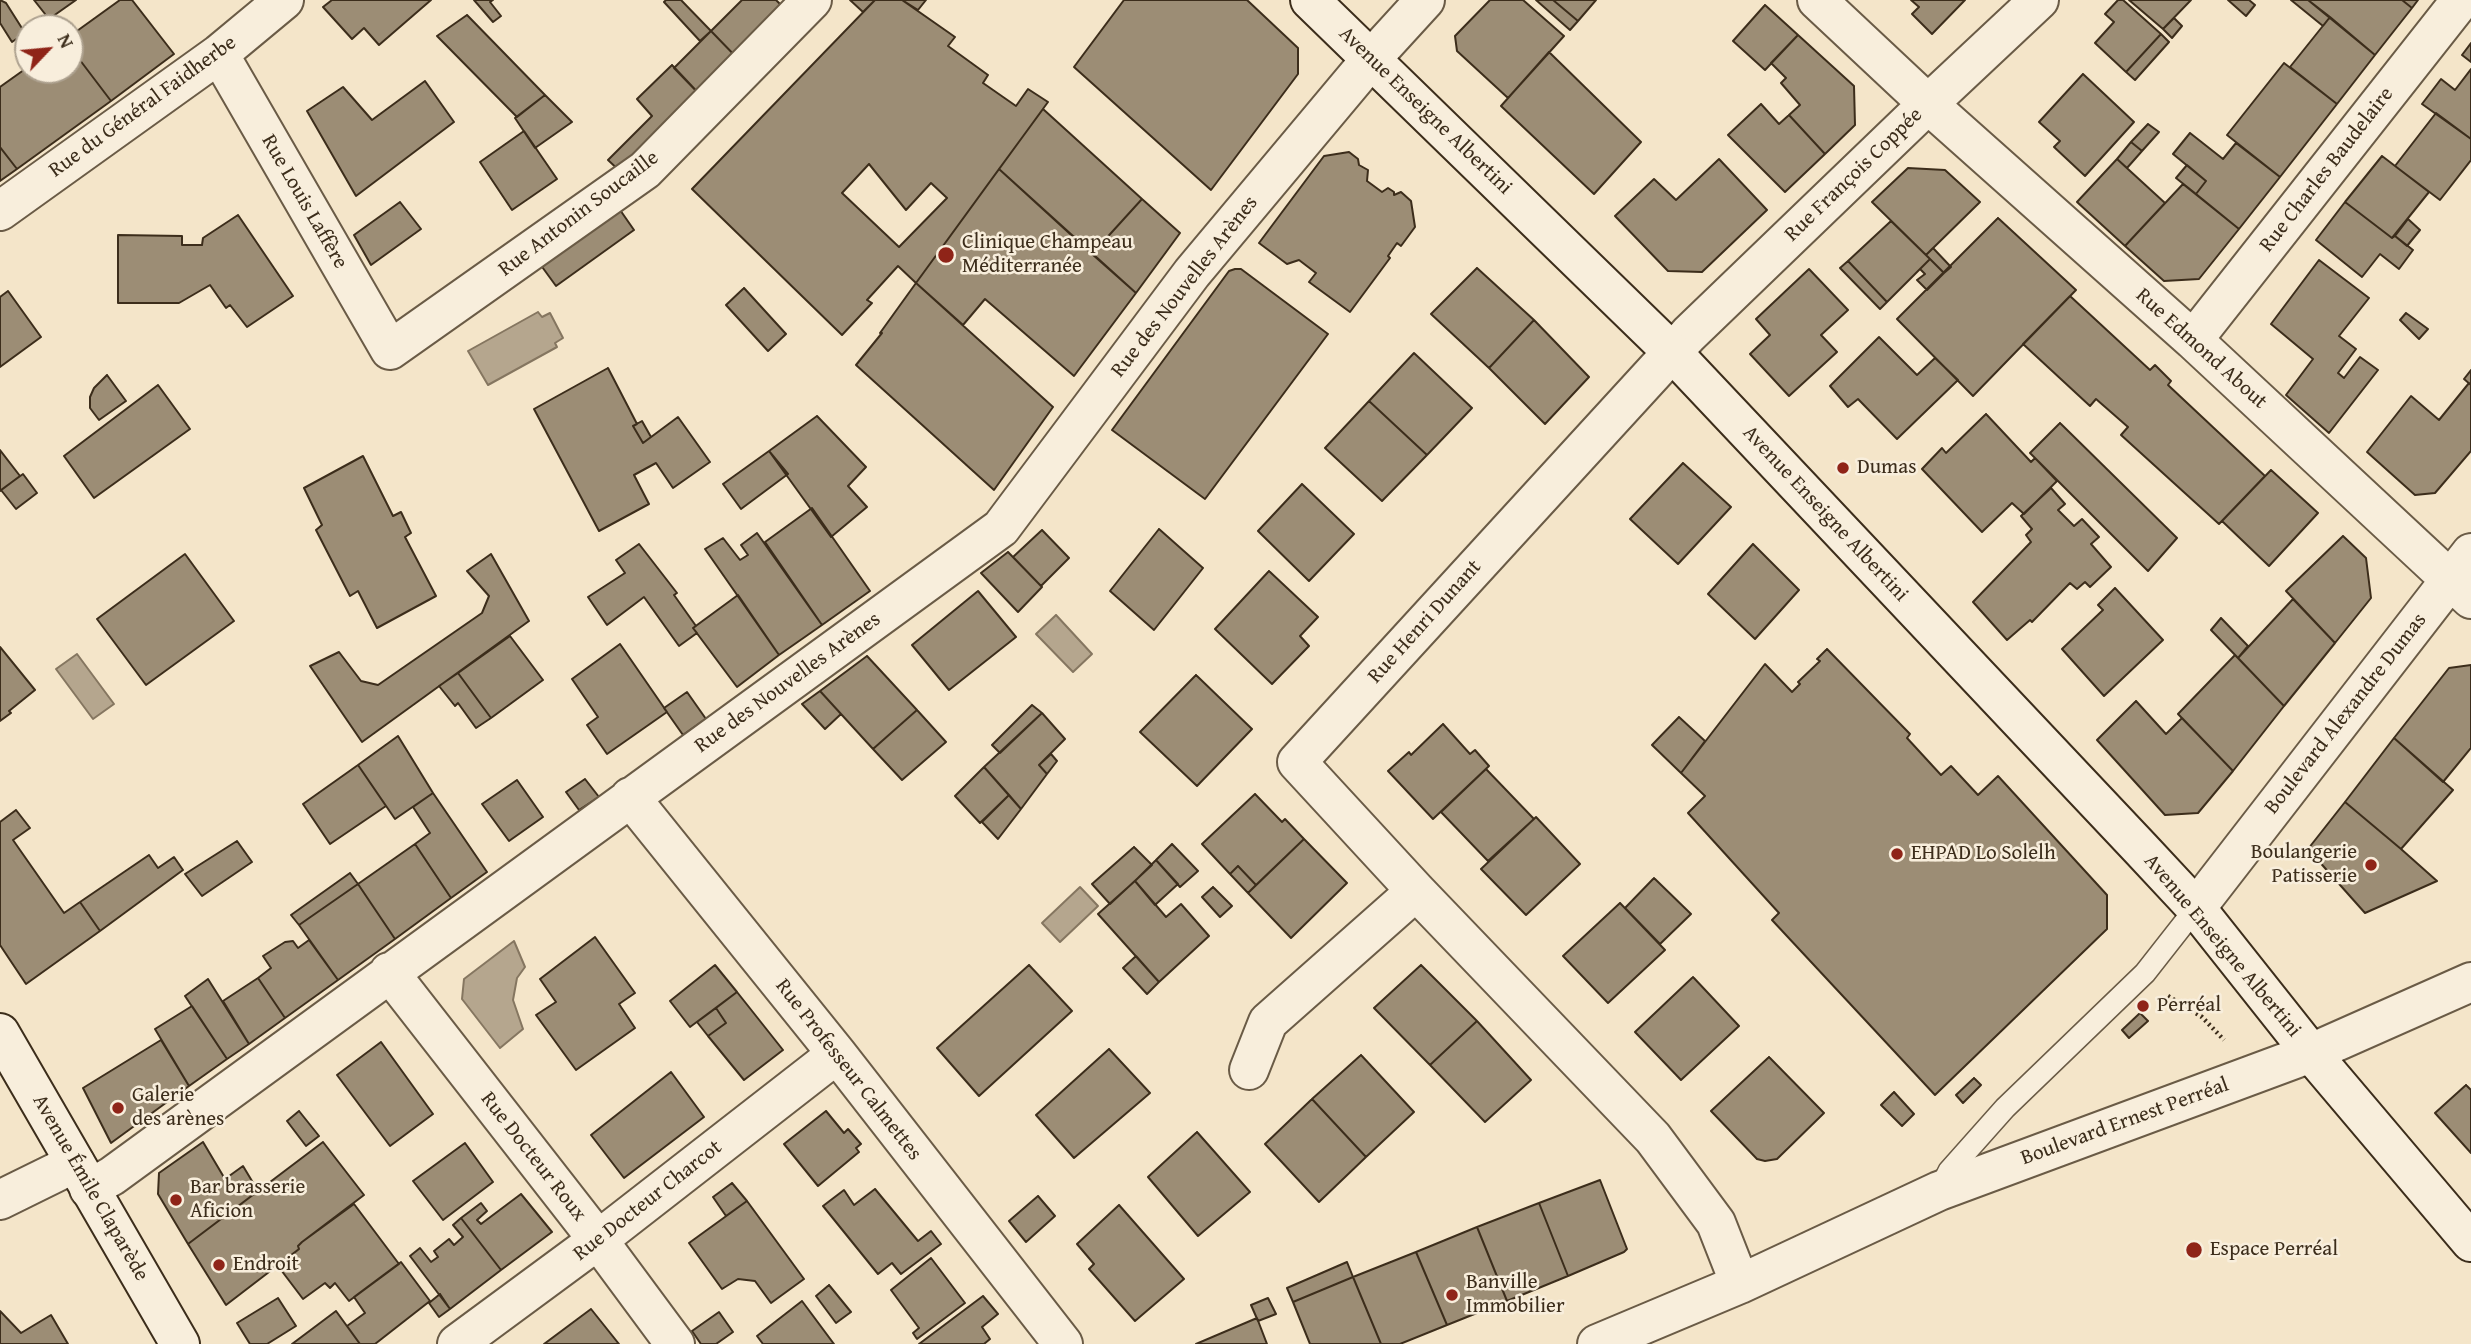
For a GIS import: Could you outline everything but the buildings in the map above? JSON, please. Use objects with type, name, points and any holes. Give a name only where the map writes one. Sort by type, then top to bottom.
[{"type":"street","name":"Rue du Général Faidherbe","points":[[0,211],[219,54],[284,0]]},
{"type":"street","name":"Rue Antonin Soucaille","points":[[390,350],[645,170],[812,0]]},
{"type":"street","name":"Avenue Enseigne Albertini","points":[[1310,0],[1672,352],[2196,908],[2311,1053],[2471,1242]]},
{"type":"street","name":"Rue des Nouvelles Arènes","points":[[0,1200],[82,1176],[112,1176],[1001,528],[1192,273],[1372,58],[1425,0]]},
{"type":"street","name":"Rue Edmond About","points":[[1816,0],[1928,104],[2464,578]]},
{"type":"street","name":"Rue François Coppée","points":[[1672,352],[2039,0]]},
{"type":"street","name":"Rue Charles Baudelaire","points":[[2193,340],[2461,0]]},
{"type":"street","name":"Rue Louis Laffère","points":[[219,54],[390,350]]},
{"type":"street","name":"Rue Henri Dunant","points":[[1672,352],[1297,762],[1416,891],[1653,1138],[1716,1223],[1740,1284]]},
{"type":"street","name":"Boulevard Alexandre Dumas","points":[[2196,908],[2464,578]]},
{"type":"street","name":"Rue Professeur Calmettes","points":[[630,797],[837,1054],[1063,1344]]},
{"type":"street","points":[[1249,1070],[1268,1023],[1416,891]]},
{"type":"street","name":"Rue Docteur Roux","points":[[389,972],[598,1240],[675,1344]]},
{"type":"street","name":"Boulevard Ernest Perréal","points":[[1597,1344],[1740,1284],[1939,1191],[2311,1053],[2471,982]]},
{"type":"street","name":"Avenue Émile Claparède","points":[[0,1032],[180,1344]]},
{"type":"street","name":"Rue Docteur Charcot","points":[[457,1344],[598,1240],[837,1054]]},
{"type":"lane","points":[[1939,1191],[1949,1171],[2005,1108],[2145,973],[2196,908]]},
{"type":"path","points":[[2145,973],[2172,1000],[2202,1017],[2221,1036],[2250,1076]]},
{"type":"shaded area","points":[[538,312],[542,317],[550,313],[563,338],[555,343],[557,347],[488,385],[468,351]]},
{"type":"shaded area","points":[[1056,615],[1092,654],[1073,672],[1036,634]]},
{"type":"shaded area","points":[[77,654],[114,704],[93,719],[56,669]]},
{"type":"shaded area","points":[[1080,887],[1098,906],[1060,942],[1042,923]]},
{"type":"shaded area","points":[[514,941],[525,967],[517,978],[513,1000],[523,1029],[500,1048],[462,999],[464,979]]},
{"type":"place","name":"Clinique Champeau Méditerranée","points":[[946,255]]},
{"type":"place","name":"Dumas","points":[[1843,468]]},
{"type":"place","name":"EHPAD Lo Solelh","points":[[1897,854]]},
{"type":"place","name":"Boulangerie Patisserie","points":[[2371,865]]},
{"type":"place","name":"Perréal","points":[[2143,1006]]},
{"type":"place","name":"Galerie des arènes","points":[[118,1108]]},
{"type":"place","name":"Bar brasserie Aficion","points":[[176,1200]]},
{"type":"place","name":"Espace Perréal","points":[[2194,1250]]},
{"type":"place","name":"Endroit","points":[[219,1265]]},
{"type":"place","name":"Banville Immobilier","points":[[1452,1295]]}]
